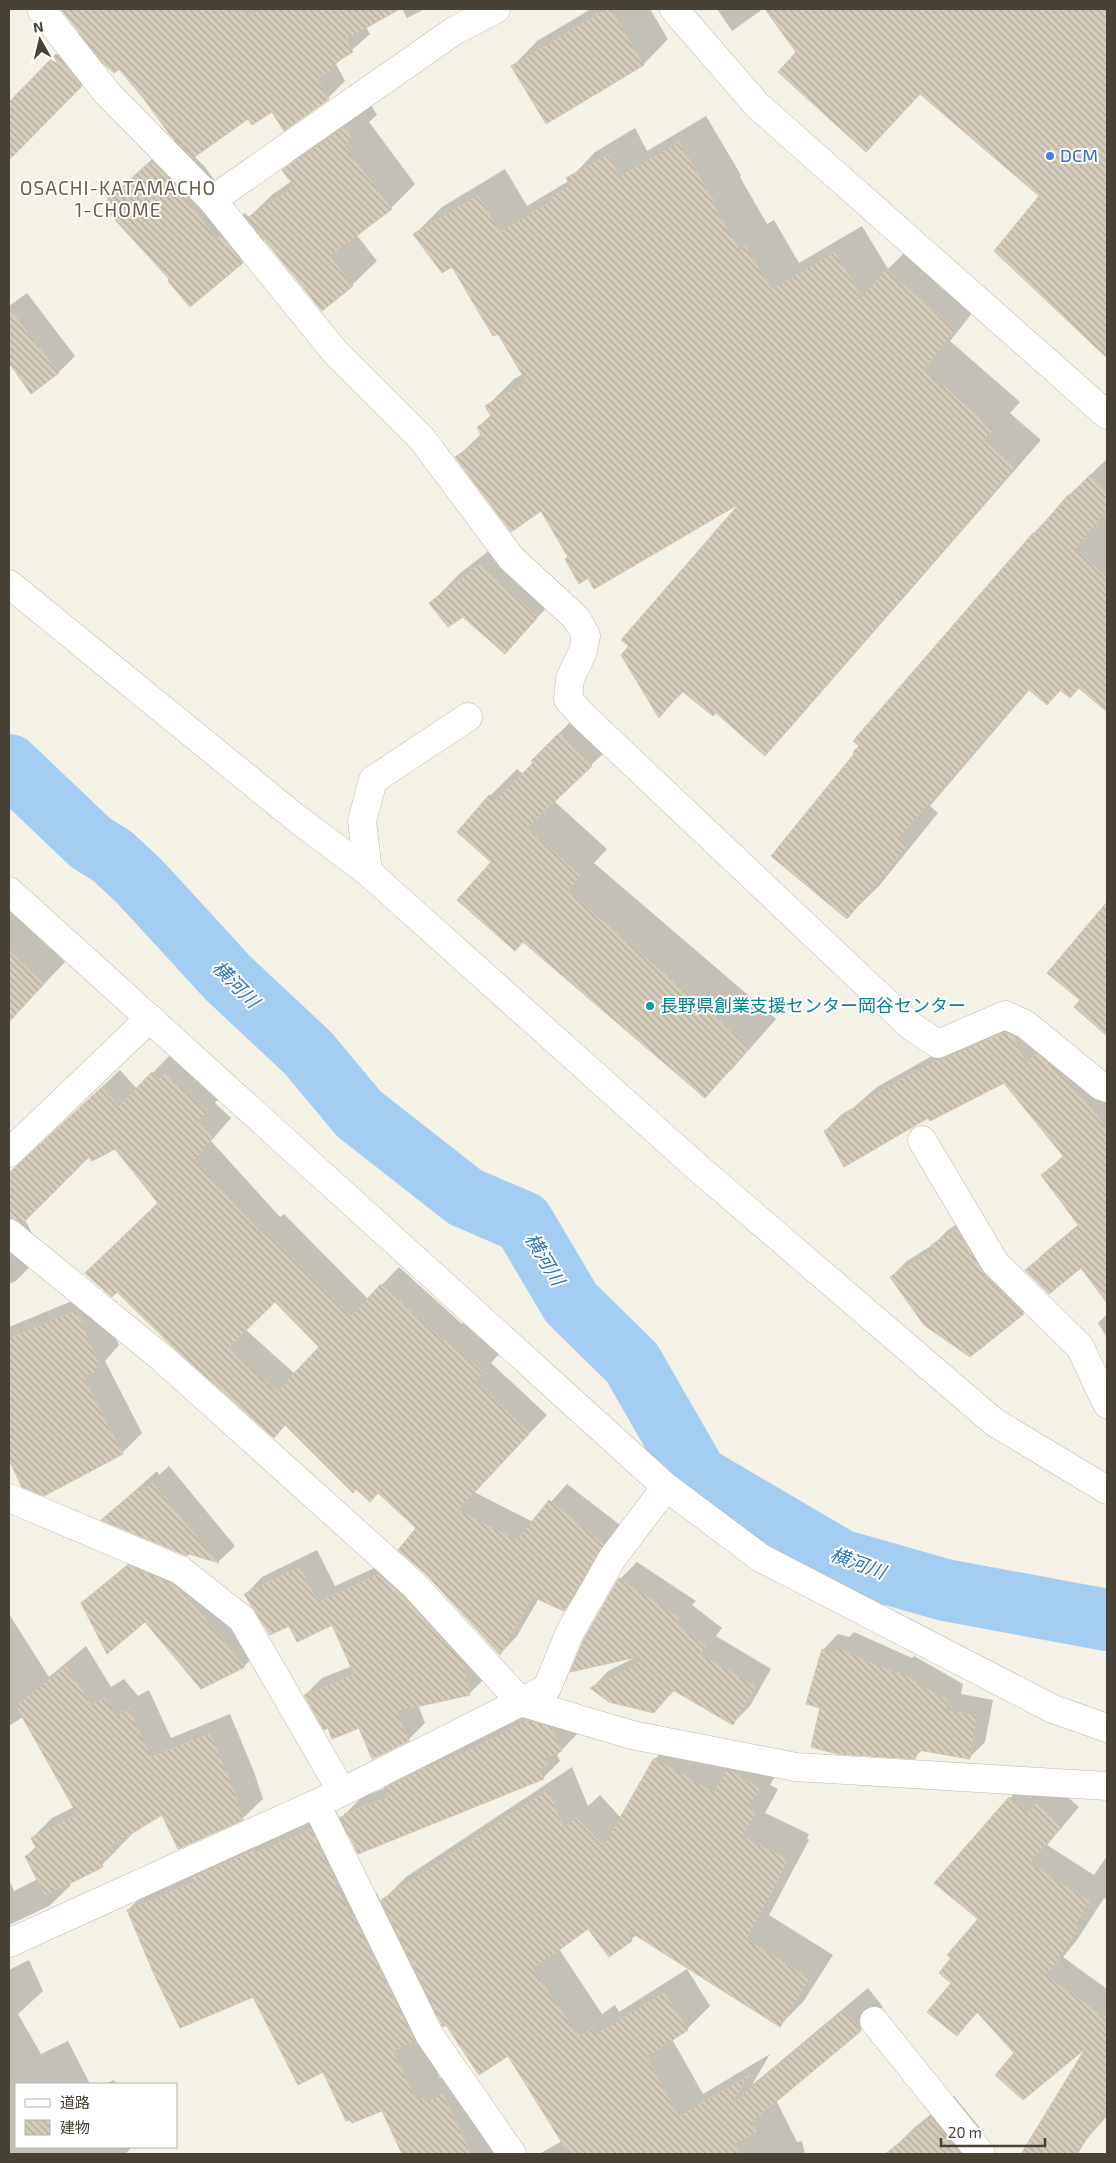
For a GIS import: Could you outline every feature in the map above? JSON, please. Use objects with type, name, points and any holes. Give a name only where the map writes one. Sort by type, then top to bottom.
[{"type":"street","points":[[40,9],[107,93],[212,200],[334,352],[422,439],[511,558],[576,618],[586,635],[584,651],[570,679],[568,699],[583,716],[911,1026],[938,1044],[1005,1015],[1025,1024],[1101,1086],[1107,1088]]},
{"type":"street","points":[[212,200],[454,31],[496,9]]},
{"type":"street","points":[[674,9],[757,105],[1107,415]]},
{"type":"street","points":[[9,584],[296,818],[368,872],[697,1167],[994,1422],[1107,1490]]},
{"type":"street","points":[[368,872],[362,821],[373,780],[468,717]]},
{"type":"street","points":[[9,891],[666,1487],[761,1558],[1053,1709],[1107,1728]]},
{"type":"street","points":[[9,1153],[150,1018]]},
{"type":"street","points":[[922,1140],[995,1263],[1080,1347],[1107,1404]]},
{"type":"street","points":[[9,1233],[162,1358],[414,1585],[521,1702],[632,1735],[796,1767],[1107,1786]]},
{"type":"street","points":[[9,1943],[342,1792],[547,1688],[570,1632],[613,1558],[666,1487]]},
{"type":"street","points":[[9,1498],[180,1570],[242,1619],[342,1792]]},
{"type":"street","points":[[316,1804],[430,2036],[512,2154]]},
{"type":"street","points":[[874,2021],[980,2154]]},
{"type":"building","points":[[61,9],[233,9],[253,14],[262,9],[400,9],[346,39],[353,52],[331,65],[333,69],[317,78],[329,99],[284,131],[272,112],[252,125],[248,119],[193,158],[170,135],[119,69],[114,73],[104,64]]},
{"type":"building","points":[[606,9],[611,9],[644,65],[546,124],[511,66]]},
{"type":"building","points":[[765,9],[1107,9],[1107,358],[994,251],[1039,196],[920,94],[866,152],[778,72],[796,52]]},
{"type":"building","points":[[56,54],[82,86],[9,160],[9,102]]},
{"type":"building","points":[[345,126],[353,140],[344,145],[392,209],[330,256],[353,286],[322,311],[247,218],[294,186],[282,170]]},
{"type":"building","points":[[679,142],[715,202],[713,204],[740,250],[746,246],[772,289],[835,252],[862,297],[886,269],[955,330],[924,369],[994,430],[984,440],[1015,467],[765,756],[716,713],[713,716],[682,691],[659,718],[621,655],[629,646],[621,640],[739,504],[594,589],[588,578],[579,584],[565,559],[568,557],[541,511],[511,532],[455,457],[483,439],[477,427],[492,418],[485,406],[526,381],[498,334],[493,336],[452,267],[442,273],[413,234],[478,195],[500,232],[552,200],[550,197],[570,185],[566,178],[608,154],[620,176]]},
{"type":"building","points":[[153,162],[181,191],[216,239],[221,235],[243,263],[190,307],[168,281],[169,279],[109,213],[115,208],[107,200],[144,167]]},
{"type":"building","points":[[9,308],[59,373],[31,394],[9,363]]},
{"type":"building","points":[[1090,475],[1107,492],[1107,511],[1075,549],[1107,577],[1107,712],[1079,688],[1070,698],[1060,690],[1047,705],[1028,689],[899,838],[908,845],[847,919],[771,856],[854,754],[853,752],[859,746],[853,741],[1033,533],[1035,534],[1068,495],[1071,496]]},
{"type":"building","points":[[479,564],[538,617],[505,654],[463,617],[448,627],[429,603]]},
{"type":"building","points":[[559,733],[592,766],[527,828],[581,876],[568,891],[750,1047],[705,1098],[523,942],[515,951],[457,900],[491,862],[457,832],[489,795],[495,800],[533,763],[531,761]]},
{"type":"building","points":[[1107,902],[1107,1036],[1074,1007],[1080,1000],[1047,973]]},
{"type":"building","points":[[9,950],[44,984],[9,1022]]},
{"type":"building","points":[[1005,1032],[1013,1036],[1026,1062],[1036,1053],[1064,1076],[1107,1127],[1107,1303],[1081,1268],[1049,1294],[1025,1270],[1079,1226],[1041,1175],[1064,1157],[1004,1083],[930,1121],[928,1118],[844,1167],[824,1131],[846,1118],[845,1114],[860,1106],[859,1103],[906,1076],[937,1060]]},
{"type":"building","points":[[152,1072],[159,1079],[165,1073],[207,1112],[198,1122],[214,1136],[195,1160],[262,1234],[265,1230],[351,1316],[381,1284],[444,1341],[446,1339],[483,1372],[475,1381],[530,1433],[458,1510],[517,1540],[549,1500],[604,1544],[564,1611],[533,1597],[500,1655],[426,1574],[398,1550],[416,1528],[378,1493],[370,1502],[356,1489],[353,1493],[285,1425],[274,1438],[176,1350],[117,1292],[112,1297],[85,1273],[158,1203],[115,1149],[92,1161],[89,1157],[22,1224],[9,1218],[9,1173],[102,1087],[119,1106]],"holes":[[[275,1302],[319,1347],[277,1391],[229,1347]]]},
{"type":"building","points":[[957,1229],[984,1274],[1024,1314],[970,1357],[924,1325],[890,1277],[934,1249],[931,1245]]},
{"type":"building","points":[[76,1310],[100,1366],[96,1368],[97,1371],[83,1376],[123,1454],[44,1496],[22,1487],[9,1460],[9,1338]]},
{"type":"building","points":[[152,1482],[219,1563],[189,1554],[187,1556],[101,1520],[140,1487],[142,1491]]},
{"type":"building","points":[[129,1565],[172,1584],[185,1594],[245,1667],[201,1689],[145,1622],[107,1654],[81,1603]]},
{"type":"building","points":[[300,1566],[318,1602],[378,1574],[403,1596],[463,1661],[470,1695],[397,1711],[409,1741],[372,1759],[359,1728],[332,1739],[328,1728],[324,1730],[304,1695],[354,1674],[332,1625],[297,1642],[289,1626],[270,1635],[244,1594]]},
{"type":"building","points":[[619,1578],[680,1618],[676,1623],[706,1646],[700,1654],[756,1686],[733,1725],[673,1690],[654,1713],[609,1702],[590,1688],[639,1662],[637,1657],[570,1672],[584,1639]]},
{"type":"building","points":[[837,1647],[896,1673],[897,1671],[948,1700],[946,1710],[977,1715],[970,1759],[918,1750],[915,1759],[838,1754],[811,1747],[820,1708],[806,1704],[822,1649],[835,1653]]},
{"type":"building","points":[[66,1665],[91,1705],[104,1698],[118,1715],[129,1708],[151,1757],[210,1733],[235,1792],[243,1820],[178,1849],[162,1815],[111,1846],[115,1852],[100,1860],[103,1867],[45,1896],[25,1856],[37,1850],[31,1838],[77,1814],[16,1706]]},
{"type":"building","points":[[527,1720],[552,1727],[562,1751],[546,1758],[549,1765],[540,1769],[544,1779],[358,1854],[340,1817],[388,1797],[384,1788],[471,1749]]},
{"type":"building","points":[[654,1758],[714,1792],[727,1769],[760,1788],[748,1808],[756,1813],[742,1836],[787,1858],[785,1862],[787,1863],[747,1939],[810,1978],[780,2027],[624,1928],[632,1941],[609,1957],[588,1929],[533,1969],[579,2036],[592,2028],[596,2034],[664,1992],[688,2030],[646,2057],[679,2116],[750,2074],[732,2104],[844,2010],[861,2031],[752,2122],[757,2132],[734,2144],[739,2154],[569,2154],[508,2056],[479,2075],[446,2025],[443,2027],[381,1900],[548,1789],[564,1828],[576,1817],[604,1846]]},
{"type":"building","points":[[1009,1797],[1027,1812],[1036,1803],[1062,1826],[1030,1863],[1090,1901],[1076,1924],[1080,1927],[1046,1975],[1104,2017],[1107,2012],[1107,2108],[1077,2154],[1021,2154],[1085,2049],[1023,2100],[995,2075],[1014,2053],[977,2012],[957,2036],[927,2012],[951,1983],[939,1973],[951,1958],[947,1955],[978,1919],[934,1883]]},
{"type":"building","points":[[311,1829],[351,1916],[353,1915],[415,2041],[393,2051],[417,2100],[423,2097],[426,2102],[443,2093],[471,2154],[402,2154],[382,2111],[352,2123],[350,2120],[346,2121],[323,2072],[298,2085],[253,1997],[180,2028],[154,1974],[127,1910],[193,1882],[191,1878],[253,1850],[254,1853]]},
{"type":"building","points":[[931,2118],[960,2154],[885,2154]]},
{"type":"waterway","name":"横河川","points":[[9,765],[91,843],[112,856],[139,881],[228,978],[308,1053],[359,1114],[465,1197],[523,1222],[571,1303],[632,1363],[697,1476],[840,1560],[945,1590],[1107,1620]]},
{"type":"place","name":"DCM","points":[[1050,156]]},
{"type":"place","name":"長野県創業支援センター岡谷センター","points":[[650,1006]]},
{"type":"district","name":"OSACHI-KATAMACHO 1-CHOME","points":[[118,199]]}]
